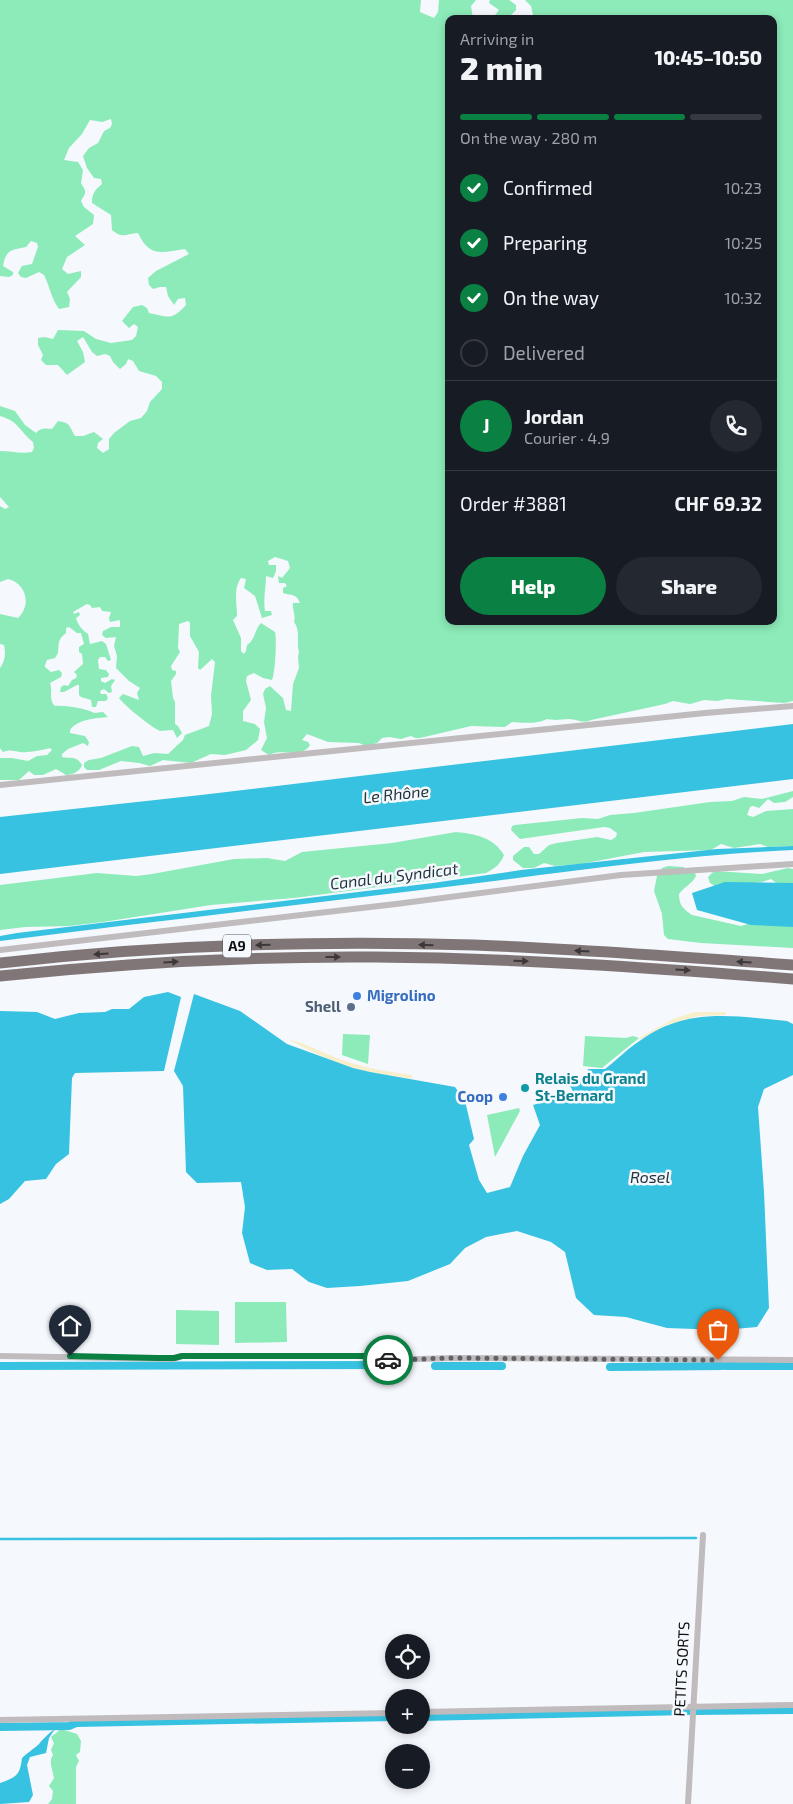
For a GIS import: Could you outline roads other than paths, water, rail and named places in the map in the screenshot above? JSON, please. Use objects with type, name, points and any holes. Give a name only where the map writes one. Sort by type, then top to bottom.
[{"type":"highway","name":"A9","points":[[0,963],[182,948],[296,944],[376,944],[571,950],[793,965]]},
{"type":"highway","name":"A9","points":[[0,976],[200,960],[373,957],[539,962],[793,979]]},
{"type":"street","points":[[0,785],[705,713],[793,706]]},
{"type":"street","points":[[0,950],[415,902],[621,875],[793,864]]},
{"type":"street","points":[[0,1356],[157,1358],[200,1356],[374,1356],[388,1360],[453,1358],[793,1360]]},
{"type":"street","name":"PETITS SORTS","points":[[688,1804],[703,1535]]},
{"type":"street","points":[[430,1712],[793,1705]]},
{"type":"street","points":[[0,1720],[385,1712]]},
{"type":"water","name":"Le Rhône","points":[[793,724],[793,779],[0,874],[0,817],[201,795]]},
{"type":"water","name":"Canal du Syndicat","points":[[793,846],[793,850],[750,852],[619,865],[0,941],[0,936],[17,933],[433,883],[521,870],[717,849]]},
{"type":"water","points":[[725,882],[793,883],[793,927],[751,925],[697,910],[692,893]]},
{"type":"water","points":[[168,992],[181,997],[164,1071],[75,1073],[72,1078],[69,1154],[56,1164],[46,1179],[25,1181],[9,1199],[0,1204],[0,1011],[37,1012],[55,1019],[79,1013],[129,1009],[144,997]]},
{"type":"water","name":"Rosel","points":[[194,994],[240,1011],[287,1044],[353,1068],[455,1087],[465,1101],[474,1139],[469,1145],[479,1180],[487,1193],[510,1187],[523,1156],[540,1125],[533,1105],[574,1093],[567,1081],[586,1081],[588,1069],[605,1069],[636,1043],[658,1030],[676,1022],[711,1016],[767,1019],[787,1021],[793,1024],[793,1075],[764,1089],[758,1107],[769,1308],[757,1327],[723,1330],[667,1328],[626,1317],[594,1315],[576,1298],[565,1252],[551,1242],[517,1231],[486,1237],[465,1248],[450,1264],[408,1281],[327,1288],[309,1282],[292,1269],[267,1270],[250,1263],[242,1233],[245,1207],[241,1182],[197,1183],[186,1172],[183,1086],[174,1071]]},
{"type":"water","points":[[55,1729],[49,1738],[46,1753],[30,1757],[27,1765],[33,1795],[29,1802],[0,1804],[0,1783],[16,1775],[20,1769],[22,1758]]},
{"type":"waterway","points":[[0,1366],[388,1365]]},
{"type":"waterway","points":[[435,1366],[502,1366]]},
{"type":"waterway","points":[[610,1367],[722,1366]]},
{"type":"waterway","points":[[726,1366],[793,1366]]},
{"type":"waterway","points":[[0,1539],[696,1538]]},
{"type":"waterway","points":[[695,1711],[793,1710]]},
{"type":"waterway","points":[[430,1717],[689,1711]]},
{"type":"waterway","points":[[0,1727],[69,1726],[76,1723],[385,1717]]},
{"type":"place","name":"Migrolino","points":[[357,996]]},
{"type":"place","name":"Shell","points":[[351,1007]]},
{"type":"place","name":"Relais du Grand St-Bernard","points":[[525,1088]]},
{"type":"place","name":"Coop","points":[[503,1097]]}]
